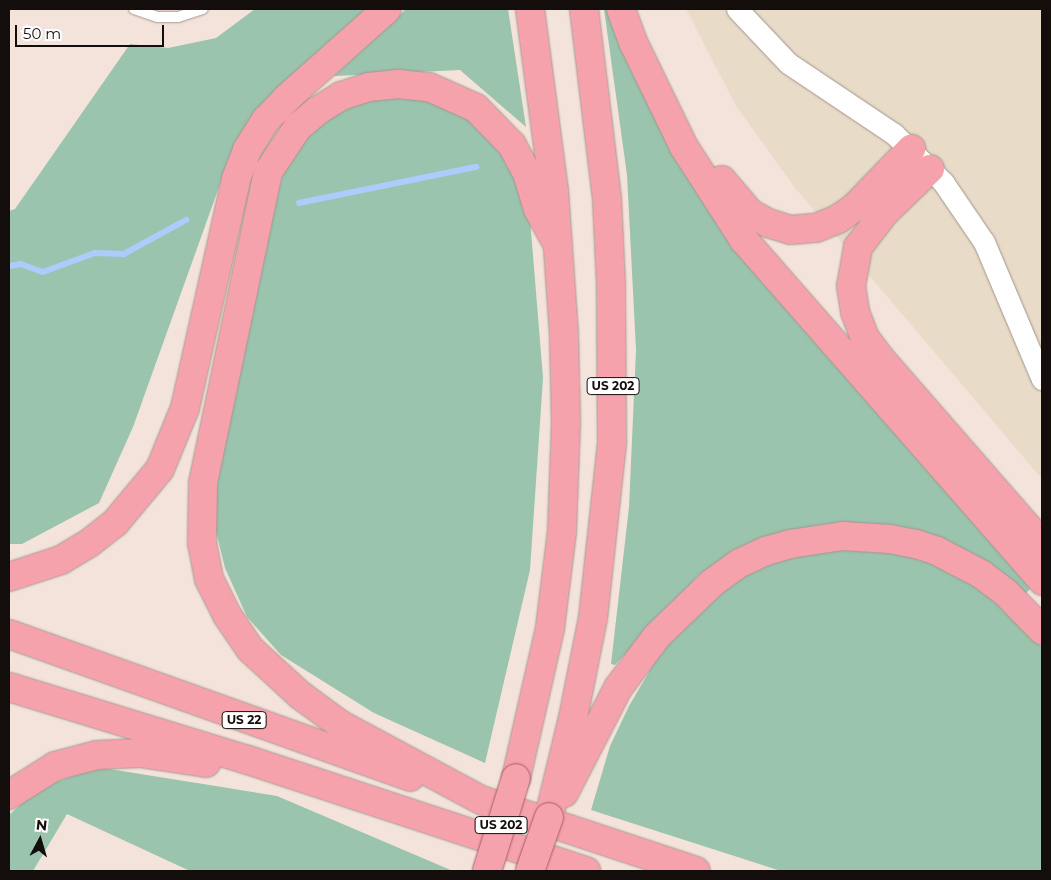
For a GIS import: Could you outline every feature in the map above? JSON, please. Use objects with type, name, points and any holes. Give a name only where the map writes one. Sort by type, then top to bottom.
[{"type":"highway","points":[[9,577],[61,560],[88,544],[121,517],[160,469],[184,408],[236,179],[247,150],[266,120],[288,97],[387,9]]},
{"type":"highway","name":"US 202","points":[[487,871],[516,778],[550,628],[562,531],[566,387],[558,244],[549,142],[530,9]]},
{"type":"highway","name":"US 202","points":[[530,871],[549,817],[571,764],[604,532],[612,434],[607,199],[584,9]]},
{"type":"highway","points":[[621,9],[655,90],[684,147],[744,240],[1042,581]]},
{"type":"highway","points":[[481,800],[341,725],[300,695],[250,649],[227,616],[209,579],[202,543],[203,483],[268,172],[298,127],[317,110],[341,96],[369,87],[398,84],[428,87],[453,95],[476,108],[512,145],[527,173],[538,209],[558,244]]},
{"type":"highway","points":[[655,90],[750,213],[768,224],[791,230],[816,228],[838,219],[873,191],[911,149]]},
{"type":"highway","points":[[930,169],[885,212],[858,247],[851,286],[855,312],[865,338],[880,358],[1042,544]]},
{"type":"highway","points":[[571,764],[618,688],[674,617],[712,583],[740,563],[790,544],[842,536],[866,536],[890,539],[938,551],[994,584],[1042,630]]},
{"type":"highway","name":"US 22","points":[[9,634],[280,733],[696,871]]},
{"type":"highway","points":[[9,687],[248,760],[562,866],[586,871]]},
{"type":"highway","points":[[9,795],[55,766],[97,755],[140,754],[211,764],[248,760]]},
{"type":"street","points":[[737,9],[788,62],[869,116],[911,149],[953,195],[984,242],[1042,379]]},
{"type":"lane","points":[[134,9],[157,17],[178,17],[203,9]]},
{"type":"shaded area","points":[[686,9],[1042,9],[1042,479],[796,189],[736,106]]},
{"type":"green space","points":[[255,9],[367,9],[258,109],[228,162],[133,427],[99,503],[22,544],[9,544],[9,211],[15,209],[130,44],[168,48],[216,38]]},
{"type":"green space","points":[[406,9],[508,9],[526,127],[460,70],[334,76]]},
{"type":"green space","points":[[604,9],[612,9],[674,149],[1031,588],[1025,594],[846,524],[810,527],[740,549],[699,575],[615,665],[611,664],[629,507],[636,350],[627,175]]},
{"type":"green space","points":[[402,96],[434,99],[469,114],[499,142],[528,194],[543,378],[530,570],[485,763],[374,713],[281,655],[247,617],[225,568],[209,503],[261,256],[284,169],[305,135],[336,110],[370,99]]},
{"type":"green space","points":[[864,546],[929,560],[987,592],[1042,647],[1042,871],[781,871],[591,810],[610,746],[629,706],[670,636],[707,595],[760,564],[810,550]]},
{"type":"green space","points":[[97,767],[277,796],[453,871],[190,871],[67,814],[33,871],[9,871],[9,815],[39,788]]},
{"type":"waterway","points":[[299,203],[476,167]]},
{"type":"waterway","points":[[9,266],[21,264],[43,272],[95,253],[124,254],[186,220]]}]
